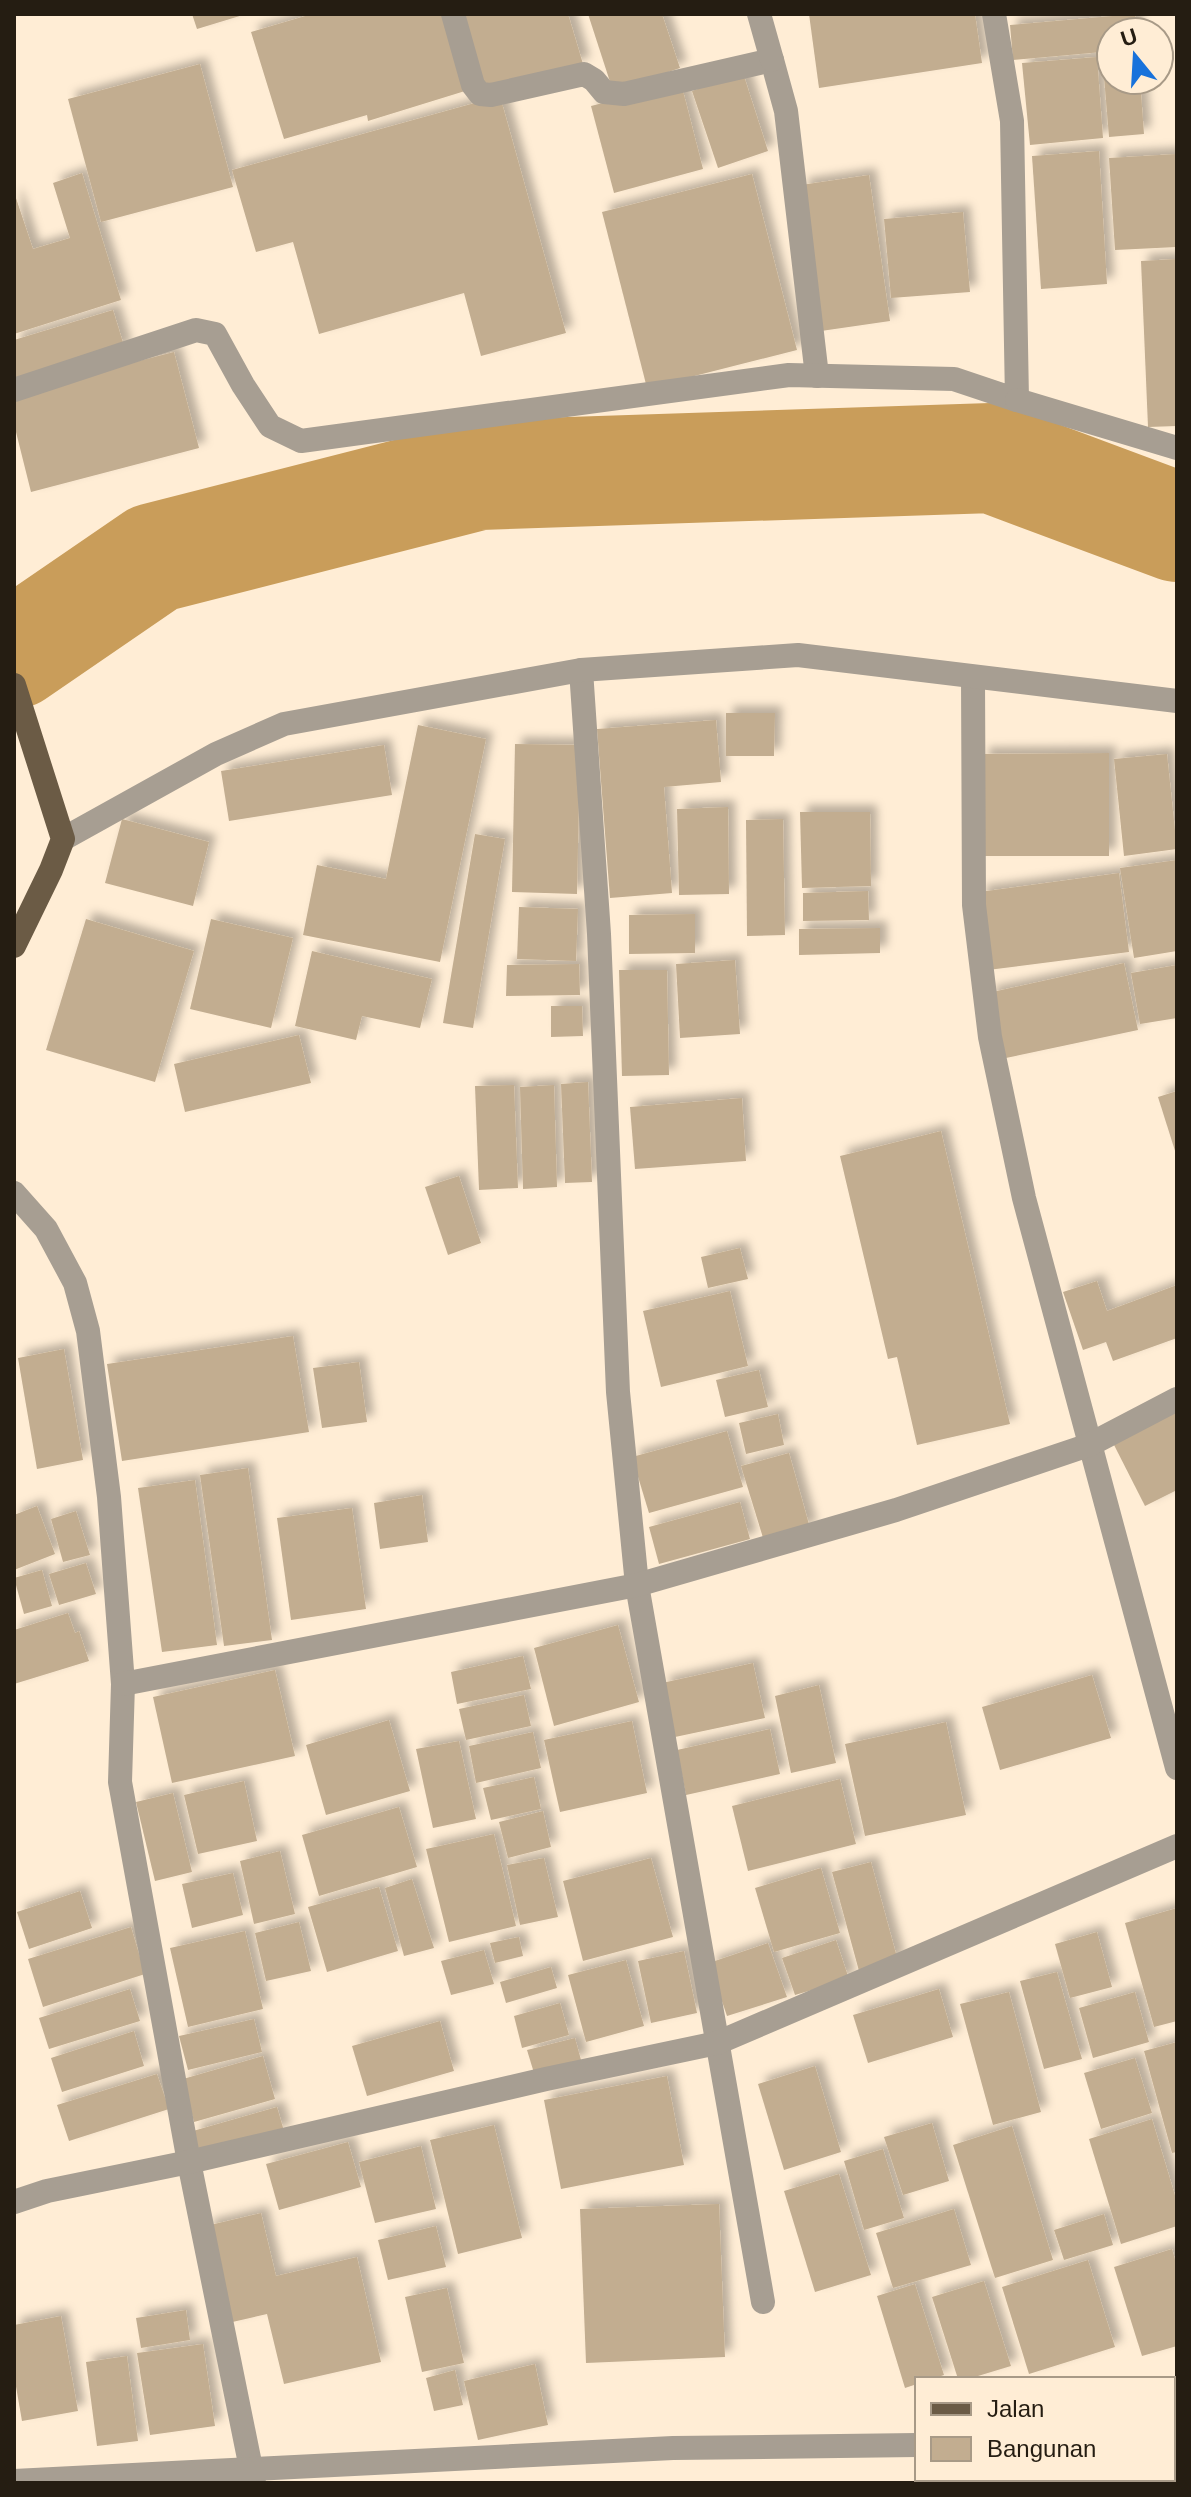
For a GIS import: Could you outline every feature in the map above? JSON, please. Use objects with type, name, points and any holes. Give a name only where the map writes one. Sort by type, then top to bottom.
[{"type":"main road","points":[[14,685],[63,839],[14,946]]},
{"type":"street","points":[[453,14],[473,85],[480,94],[491,95],[584,74],[604,92],[624,94],[772,60]]},
{"type":"street","points":[[759,14],[786,111],[817,376]]},
{"type":"street","points":[[994,14],[1012,121],[1017,400]]},
{"type":"street","points":[[14,390],[196,330],[215,334],[270,426],[301,441],[789,375],[954,379],[1177,448]]},
{"type":"street","points":[[63,839],[216,754],[284,724],[581,670],[798,655],[1177,701]]},
{"type":"street","points":[[581,670],[599,934],[618,1392],[637,1585],[763,2302]]},
{"type":"street","points":[[973,678],[974,905],[990,1037],[1024,1198],[1177,1768]]},
{"type":"street","points":[[14,1193],[46,1229],[75,1283],[88,1331],[109,1497],[123,1684],[120,1782],[189,2162],[252,2476]]},
{"type":"street","points":[[123,1684],[637,1585],[896,1510],[1089,1445],[1177,1399]]},
{"type":"street","points":[[14,2202],[47,2191],[717,2043],[1177,1846]]},
{"type":"street","points":[[14,2481],[252,2476],[673,2448],[915,2445]]},
{"type":"building","points":[[192,14],[243,14],[243,15],[197,29]]},
{"type":"building","points":[[312,14],[442,14],[465,91],[368,121],[367,115],[284,139],[251,32]]},
{"type":"building","points":[[463,14],[568,14],[583,64],[486,92]]},
{"type":"building","points":[[588,14],[662,14],[680,68],[613,91]]},
{"type":"building","points":[[809,14],[975,14],[982,63],[819,88]]},
{"type":"building","points":[[1095,18],[1095,53],[1013,60],[1010,25]]},
{"type":"building","points":[[1095,57],[1095,96],[1100,96],[1103,138],[1030,145],[1022,63]]},
{"type":"building","points":[[200,64],[233,187],[101,222],[68,99]]},
{"type":"building","points":[[743,73],[768,151],[718,168],[692,91]]},
{"type":"building","points":[[681,83],[703,169],[614,193],[591,106]]},
{"type":"building","points":[[500,96],[566,333],[481,356],[464,293],[319,334],[293,242],[256,252],[232,170]]},
{"type":"building","points":[[1106,96],[1141,96],[1144,134],[1109,137]]},
{"type":"building","points":[[1099,151],[1107,284],[1041,289],[1032,156]]},
{"type":"building","points":[[1177,154],[1177,247],[1115,250],[1109,158]]},
{"type":"building","points":[[82,173],[121,300],[14,334],[14,192],[33,249],[70,238],[53,183]]},
{"type":"building","points":[[752,174],[797,350],[647,388],[602,212]]},
{"type":"building","points":[[869,175],[890,321],[821,331],[801,185]]},
{"type":"building","points":[[963,212],[970,292],[891,298],[884,219]]},
{"type":"building","points":[[1177,259],[1177,426],[1148,427],[1141,261]]},
{"type":"building","points":[[113,310],[125,349],[14,384],[14,340]]},
{"type":"building","points":[[174,352],[199,448],[31,492],[14,424],[14,393]]},
{"type":"building","points":[[726,713],[775,713],[774,756],[726,756]]},
{"type":"building","points":[[716,720],[721,782],[664,787],[672,893],[610,898],[597,729]]},
{"type":"building","points":[[418,725],[486,739],[440,962],[303,935],[317,865],[386,879]]},
{"type":"building","points":[[515,744],[580,745],[577,894],[512,892]]},
{"type":"building","points":[[384,745],[392,795],[229,821],[221,771]]},
{"type":"building","points":[[1109,753],[1109,856],[982,856],[982,754]]},
{"type":"building","points":[[1167,754],[1177,849],[1124,856],[1114,759]]},
{"type":"building","points":[[728,807],[729,894],[679,895],[677,809]]},
{"type":"building","points":[[800,812],[870,812],[871,886],[802,888]]},
{"type":"building","points":[[122,819],[209,842],[193,906],[105,883]]},
{"type":"building","points":[[783,819],[785,935],[747,936],[746,820]]},
{"type":"building","points":[[475,834],[505,839],[473,1028],[443,1023]]},
{"type":"building","points":[[1177,860],[1177,951],[1134,958],[1120,868]]},
{"type":"building","points":[[1119,873],[1129,952],[988,970],[979,892]]},
{"type":"building","points":[[868,891],[869,920],[803,921],[803,893]]},
{"type":"building","points":[[519,907],[578,909],[576,961],[517,959]]},
{"type":"building","points":[[695,914],[695,953],[629,954],[629,915]]},
{"type":"building","points":[[86,919],[194,951],[155,1082],[46,1050]]},
{"type":"building","points":[[211,919],[293,938],[271,1028],[190,1009]]},
{"type":"building","points":[[880,928],[880,953],[799,955],[799,929]]},
{"type":"building","points":[[312,951],[432,979],[420,1028],[362,1016],[356,1040],[295,1026]]},
{"type":"building","points":[[735,960],[740,1034],[680,1038],[676,964]]},
{"type":"building","points":[[1124,963],[1138,1030],[1001,1059],[988,993]]},
{"type":"building","points":[[579,964],[580,995],[506,996],[507,965]]},
{"type":"building","points":[[1177,965],[1177,1018],[1140,1024],[1131,973]]},
{"type":"building","points":[[619,970],[667,970],[669,1075],[622,1076]]},
{"type":"building","points":[[551,1006],[582,1006],[583,1036],[551,1037]]},
{"type":"building","points":[[299,1035],[311,1083],[185,1112],[174,1064]]},
{"type":"building","points":[[588,1082],[592,1182],[565,1183],[561,1084]]},
{"type":"building","points":[[514,1085],[518,1188],[479,1190],[475,1086]]},
{"type":"building","points":[[554,1085],[557,1187],[523,1189],[520,1087]]},
{"type":"building","points":[[1177,1091],[1177,1154],[1176,1154],[1158,1097]]},
{"type":"building","points":[[742,1098],[746,1161],[635,1169],[630,1107]]},
{"type":"building","points":[[941,1131],[1010,1424],[917,1445],[897,1357],[888,1359],[840,1156]]},
{"type":"building","points":[[459,1176],[481,1243],[448,1255],[425,1187]]},
{"type":"building","points":[[740,1248],[748,1279],[708,1288],[701,1257]]},
{"type":"building","points":[[1097,1281],[1107,1311],[1177,1285],[1177,1338],[1113,1361],[1106,1342],[1083,1350],[1063,1292]]},
{"type":"building","points":[[730,1291],[748,1366],[661,1387],[643,1311]]},
{"type":"building","points":[[293,1336],[309,1432],[122,1461],[107,1364]]},
{"type":"building","points":[[64,1349],[83,1460],[37,1469],[18,1358]]},
{"type":"building","points":[[359,1362],[367,1422],[322,1428],[313,1368]]},
{"type":"building","points":[[759,1370],[768,1407],[725,1417],[716,1380]]},
{"type":"building","points":[[1177,1408],[1177,1490],[1145,1506],[1112,1441]]},
{"type":"building","points":[[778,1414],[784,1445],[746,1454],[739,1423]]},
{"type":"building","points":[[727,1431],[743,1487],[649,1513],[632,1457]]},
{"type":"building","points":[[789,1453],[810,1528],[764,1541],[741,1466]]},
{"type":"building","points":[[248,1468],[272,1640],[224,1646],[200,1475]]},
{"type":"building","points":[[195,1480],[217,1645],[162,1652],[138,1488]]},
{"type":"building","points":[[422,1495],[428,1542],[380,1549],[374,1503]]},
{"type":"building","points":[[740,1502],[750,1539],[659,1564],[649,1527]]},
{"type":"building","points":[[37,1506],[55,1554],[14,1570],[14,1515]]},
{"type":"building","points":[[352,1508],[366,1609],[291,1620],[277,1518]]},
{"type":"building","points":[[76,1511],[90,1555],[63,1562],[51,1519]]},
{"type":"building","points":[[86,1563],[96,1594],[59,1605],[49,1574]]},
{"type":"building","points":[[42,1570],[52,1606],[24,1614],[14,1578]]},
{"type":"building","points":[[68,1613],[75,1633],[79,1631],[89,1661],[14,1684],[14,1630]]},
{"type":"building","points":[[618,1625],[639,1702],[554,1726],[534,1648]]},
{"type":"building","points":[[523,1656],[531,1689],[457,1704],[451,1672]]},
{"type":"building","points":[[753,1663],[765,1718],[675,1737],[662,1683]]},
{"type":"building","points":[[275,1670],[295,1756],[172,1783],[153,1697]]},
{"type":"building","points":[[1092,1675],[1111,1738],[1000,1770],[982,1707]]},
{"type":"building","points":[[819,1685],[836,1763],[791,1773],[775,1696]]},
{"type":"building","points":[[524,1695],[531,1726],[466,1740],[459,1709]]},
{"type":"building","points":[[389,1720],[410,1791],[326,1815],[306,1745]]},
{"type":"building","points":[[632,1721],[647,1793],[560,1812],[544,1740]]},
{"type":"building","points":[[946,1722],[966,1815],[865,1836],[845,1744]]},
{"type":"building","points":[[770,1729],[780,1774],[686,1795],[677,1750]]},
{"type":"building","points":[[533,1732],[541,1768],[476,1783],[469,1746]]},
{"type":"building","points":[[459,1741],[476,1819],[433,1828],[416,1749]]},
{"type":"building","points":[[534,1777],[541,1809],[491,1820],[483,1788]]},
{"type":"building","points":[[840,1779],[856,1844],[748,1871],[732,1806]]},
{"type":"building","points":[[244,1781],[257,1841],[198,1854],[184,1795]]},
{"type":"building","points":[[173,1793],[192,1872],[155,1881],[136,1802]]},
{"type":"building","points":[[399,1807],[417,1867],[319,1896],[302,1835]]},
{"type":"building","points":[[543,1811],[551,1847],[508,1858],[499,1822]]},
{"type":"building","points":[[494,1834],[516,1926],[449,1942],[426,1849]]},
{"type":"building","points":[[280,1851],[295,1914],[254,1924],[240,1861]]},
{"type":"building","points":[[544,1858],[558,1917],[520,1925],[507,1865]]},
{"type":"building","points":[[651,1858],[673,1937],[583,1961],[563,1881]]},
{"type":"building","points":[[871,1862],[898,1961],[859,1971],[832,1872]]},
{"type":"building","points":[[821,1868],[840,1933],[774,1952],[755,1888]]},
{"type":"building","points":[[233,1873],[243,1915],[192,1928],[182,1884]]},
{"type":"building","points":[[412,1879],[434,1948],[404,1956],[385,1888]]},
{"type":"building","points":[[379,1887],[398,1951],[327,1972],[308,1907]]},
{"type":"building","points":[[80,1891],[92,1928],[29,1949],[17,1912]]},
{"type":"building","points":[[1177,1908],[1177,2021],[1154,2027],[1125,1923]]},
{"type":"building","points":[[299,1922],[311,1971],[266,1981],[255,1933]]},
{"type":"building","points":[[131,1927],[145,1974],[43,2007],[28,1959]]},
{"type":"building","points":[[245,1931],[263,2009],[188,2027],[170,1948]]},
{"type":"building","points":[[1097,1932],[1112,1987],[1070,1998],[1055,1944]]},
{"type":"building","points":[[519,1937],[523,1956],[495,1963],[490,1943]]},
{"type":"building","points":[[836,1940],[849,1979],[795,1995],[782,1958]]},
{"type":"building","points":[[768,1943],[787,1997],[727,2016],[709,1963]]},
{"type":"building","points":[[484,1950],[494,1984],[451,1995],[441,1961]]},
{"type":"building","points":[[684,1951],[697,2013],[651,2023],[638,1961]]},
{"type":"building","points":[[626,1960],[644,2026],[586,2042],[568,1975]]},
{"type":"building","points":[[551,1967],[557,1988],[506,2003],[500,1982]]},
{"type":"building","points":[[1057,1972],[1082,2059],[1044,2069],[1020,1981]]},
{"type":"building","points":[[130,1989],[140,2021],[49,2049],[39,2018]]},
{"type":"building","points":[[939,1989],[953,2037],[868,2063],[853,2015]]},
{"type":"building","points":[[1009,1992],[1041,2112],[993,2125],[960,2004]]},
{"type":"building","points":[[1135,1992],[1149,2042],[1093,2058],[1079,2008]]},
{"type":"building","points":[[560,2003],[569,2035],[522,2048],[514,2016]]},
{"type":"building","points":[[254,2019],[262,2052],[188,2070],[179,2036]]},
{"type":"building","points":[[440,2021],[454,2071],[367,2096],[352,2046]]},
{"type":"building","points":[[134,2031],[144,2066],[62,2092],[51,2058]]},
{"type":"building","points":[[575,2038],[581,2060],[534,2073],[527,2050]]},
{"type":"building","points":[[1177,2042],[1177,2152],[1172,2153],[1144,2051]]},
{"type":"building","points":[[263,2056],[275,2099],[194,2122],[183,2079]]},
{"type":"building","points":[[1135,2058],[1152,2113],[1101,2129],[1084,2073]]},
{"type":"building","points":[[815,2066],[841,2152],[784,2170],[758,2084]]},
{"type":"building","points":[[157,2074],[169,2109],[69,2141],[57,2105]]},
{"type":"building","points":[[667,2076],[684,2165],[561,2189],[544,2100]]},
{"type":"building","points":[[277,2107],[284,2131],[200,2155],[193,2131]]},
{"type":"building","points":[[1152,2119],[1177,2202],[1177,2226],[1121,2244],[1089,2139]]},
{"type":"building","points":[[932,2123],[949,2181],[903,2195],[884,2137]]},
{"type":"building","points":[[494,2125],[522,2238],[458,2254],[430,2140]]},
{"type":"building","points":[[1012,2126],[1053,2260],[995,2278],[953,2145]]},
{"type":"building","points":[[348,2142],[361,2187],[279,2210],[266,2164]]},
{"type":"building","points":[[421,2146],[436,2209],[375,2223],[359,2162]]},
{"type":"building","points":[[883,2149],[904,2218],[864,2230],[844,2161]]},
{"type":"building","points":[[839,2174],[871,2275],[815,2292],[784,2191]]},
{"type":"building","points":[[719,2204],[725,2357],[586,2363],[580,2209]]},
{"type":"building","points":[[954,2209],[971,2265],[893,2288],[876,2233]]},
{"type":"building","points":[[261,2213],[276,2276],[357,2257],[381,2362],[284,2384],[267,2314],[228,2323],[206,2226]]},
{"type":"building","points":[[1104,2214],[1113,2245],[1064,2260],[1054,2230]]},
{"type":"building","points":[[436,2226],[446,2267],[388,2280],[378,2240]]},
{"type":"building","points":[[1172,2249],[1177,2266],[1177,2346],[1142,2356],[1114,2267]]},
{"type":"building","points":[[1088,2260],[1115,2347],[1029,2374],[1002,2287]]},
{"type":"building","points":[[984,2281],[1011,2366],[975,2377],[957,2377],[932,2297]]},
{"type":"building","points":[[915,2284],[944,2375],[915,2377],[915,2385],[905,2388],[877,2296]]},
{"type":"building","points":[[447,2288],[464,2363],[422,2372],[405,2297]]},
{"type":"building","points":[[186,2310],[190,2340],[141,2348],[136,2318]]},
{"type":"building","points":[[61,2316],[78,2411],[22,2421],[14,2375],[14,2325]]},
{"type":"building","points":[[203,2344],[215,2426],[150,2435],[137,2353]]},
{"type":"building","points":[[127,2356],[138,2441],[97,2446],[86,2362]]},
{"type":"building","points":[[535,2364],[548,2425],[478,2440],[464,2381]]},
{"type":"building","points":[[455,2370],[463,2405],[434,2411],[426,2378]]},
{"type":"waterway","points":[[14,654],[154,558],[479,475],[992,458],[1177,527]]}]
